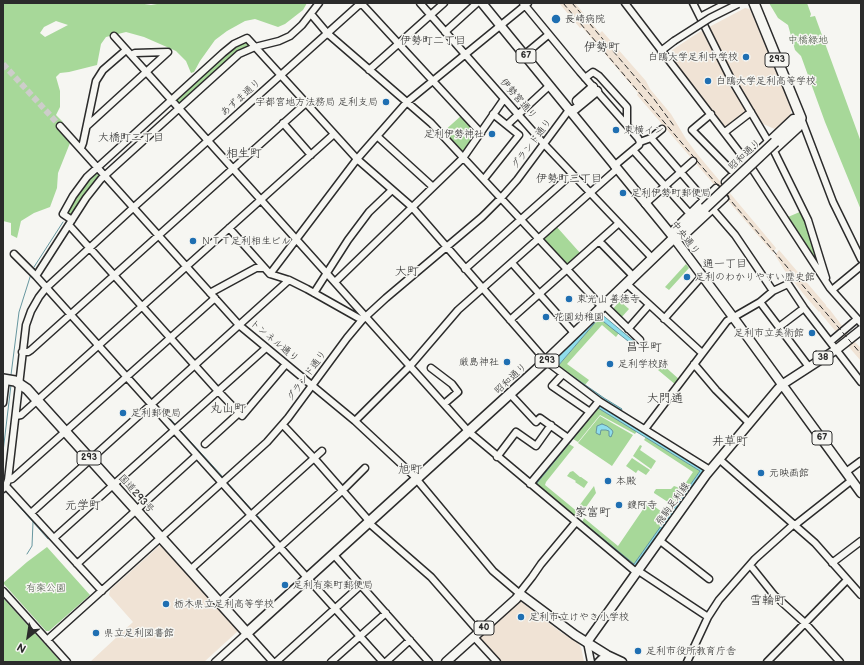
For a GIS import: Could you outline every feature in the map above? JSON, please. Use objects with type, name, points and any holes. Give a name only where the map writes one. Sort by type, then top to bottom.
[{"type":"highway","name":"293","points":[[754,3],[801,118]]},
{"type":"highway","name":"昭和通り","points":[[247,633],[334,556],[546,361],[801,118]]},
{"type":"highway","name":"国道293号","points":[[5,379],[15,380],[38,400],[247,633]]},
{"type":"main road","name":"中央通り","points":[[482,3],[674,238],[783,384],[861,493]]},
{"type":"main road","points":[[569,110],[571,106],[595,89]]},
{"type":"main road","name":"38","points":[[783,384],[837,349],[861,330]]},
{"type":"main road","name":"飛駒足利線","points":[[587,642],[636,571],[710,470],[783,384]]},
{"type":"main road","points":[[520,594],[561,625],[613,658],[622,662]]},
{"type":"main road","name":"40","points":[[446,662],[520,594]]},
{"type":"street","points":[[35,276],[86,198],[105,175],[239,54],[255,47],[279,41],[290,36],[302,25],[319,3]]},
{"type":"street","points":[[361,3],[480,132]]},
{"type":"street","name":"あずま通り","points":[[6,485],[16,416],[26,325],[36,301],[46,288],[134,207],[361,3]]},
{"type":"street","name":"伊勢宮通り","points":[[420,3],[544,144],[653,259]]},
{"type":"street","points":[[369,70],[444,3]]},
{"type":"street","points":[[445,32],[478,3]]},
{"type":"street","points":[[625,3],[725,132],[746,161],[826,282],[859,321],[831,341]]},
{"type":"street","points":[[692,3],[730,77],[751,112],[773,144],[808,220],[826,282]]},
{"type":"street","points":[[700,17],[727,3]]},
{"type":"street","points":[[270,274],[357,159],[407,102],[525,4],[548,35],[627,125],[640,142]]},
{"type":"street","points":[[661,51],[710,18],[739,4]]},
{"type":"street","points":[[311,14],[327,33],[432,123],[567,270],[640,340]]},
{"type":"street","points":[[524,55],[548,35]]},
{"type":"street","points":[[114,36],[296,239],[364,318],[410,366],[469,432],[497,457],[636,571],[708,617]]},
{"type":"street","points":[[286,364],[242,416],[90,248],[63,214],[83,182],[98,167],[171,99],[234,44],[247,38],[357,159],[412,207],[546,361],[599,401],[710,470]]},
{"type":"street","points":[[81,148],[84,143],[86,126],[96,81],[103,70],[126,50]]},
{"type":"street","points":[[86,126],[168,52],[135,53],[131,55]]},
{"type":"street","points":[[585,78],[591,72],[595,72],[626,107],[627,125]]},
{"type":"street","points":[[507,125],[549,86]]},
{"type":"street","points":[[607,102],[615,95]]},
{"type":"street","points":[[334,282],[463,158],[504,98]]},
{"type":"street","points":[[22,352],[28,352],[31,350],[306,103]]},
{"type":"street","name":"グランド通り","points":[[47,640],[222,483],[283,425],[347,338],[364,318],[447,248],[501,198],[517,180],[569,110]]},
{"type":"street","points":[[725,132],[751,112]]},
{"type":"street","points":[[484,179],[519,135],[494,114]]},
{"type":"street","points":[[711,114],[692,130],[734,173]]},
{"type":"street","points":[[801,118],[833,202],[861,259]]},
{"type":"street","points":[[283,123],[311,155]]},
{"type":"street","name":"トンネル通り","points":[[60,126],[239,325],[355,421],[417,480],[493,571],[520,594]]},
{"type":"street","points":[[355,421],[410,366],[458,310],[590,193],[640,142],[651,138],[662,129]]},
{"type":"street","points":[[16,416],[22,415],[334,134]]},
{"type":"street","points":[[377,136],[433,186]]},
{"type":"street","points":[[651,138],[708,206],[735,235],[772,291]]},
{"type":"street","points":[[725,182],[746,161],[773,144]]},
{"type":"street","points":[[633,150],[690,214]]},
{"type":"street","points":[[645,204],[693,161]]},
{"type":"street","points":[[465,269],[572,174]]},
{"type":"street","points":[[708,206],[716,188]]},
{"type":"street","points":[[314,293],[348,240],[369,212],[392,190]]},
{"type":"street","points":[[674,238],[674,229],[690,214],[725,198]]},
{"type":"street","points":[[510,320],[619,223]]},
{"type":"street","points":[[229,228],[270,274],[289,280],[364,318]]},
{"type":"street","points":[[599,241],[649,305],[702,353]]},
{"type":"street","points":[[14,254],[383,662]]},
{"type":"street","points":[[814,264],[821,261]]},
{"type":"street","points":[[512,263],[575,334]]},
{"type":"street","points":[[832,290],[861,266]]},
{"type":"street","points":[[102,591],[6,485],[170,338],[212,296],[233,280],[256,268],[264,268]]},
{"type":"street","points":[[664,318],[702,276]]},
{"type":"street","points":[[31,513],[289,280]]},
{"type":"street","points":[[645,429],[727,321],[760,302],[772,291],[788,284],[804,308],[831,341],[861,382]]},
{"type":"street","points":[[760,302],[809,367]]},
{"type":"street","points":[[628,329],[649,305]]},
{"type":"street","points":[[779,327],[804,308]]},
{"type":"street","points":[[54,538],[112,484],[266,348]]},
{"type":"street","points":[[694,364],[749,424]]},
{"type":"street","points":[[431,368],[452,384],[458,392],[444,404]]},
{"type":"street","points":[[563,374],[552,386],[590,412]]},
{"type":"street","points":[[3,403],[5,379]]},
{"type":"street","points":[[510,394],[536,422],[540,418],[568,438]]},
{"type":"street","points":[[530,484],[599,401]]},
{"type":"street","points":[[205,444],[239,413]]},
{"type":"street","points":[[283,425],[343,490],[370,522],[431,577],[477,634],[497,662]]},
{"type":"street","points":[[497,457],[516,432],[536,446],[550,426]]},
{"type":"street","points":[[190,570],[322,451]]},
{"type":"street","points":[[77,564],[197,455]]},
{"type":"street","points":[[719,459],[815,543],[861,595]]},
{"type":"street","points":[[846,472],[861,461]]},
{"type":"street","points":[[219,602],[343,490],[365,468]]},
{"type":"street","points":[[687,662],[708,617],[719,600],[750,565],[795,525],[852,480]]},
{"type":"street","points":[[520,594],[541,564],[576,522]]},
{"type":"street","points":[[659,540],[710,579]]},
{"type":"street","points":[[832,563],[861,541]]},
{"type":"street","points":[[334,556],[429,662]]},
{"type":"street","points":[[750,565],[774,595],[805,623],[840,662]]},
{"type":"street","points":[[767,662],[847,580]]},
{"type":"street","points":[[276,662],[360,586]]},
{"type":"street","points":[[3,591],[67,662]]},
{"type":"street","points":[[331,662],[386,613]]},
{"type":"street","points":[[215,662],[247,633],[272,662]]},
{"type":"street","points":[[386,662],[410,640]]},
{"type":"street","points":[[587,642],[591,662]]},
{"type":"street","points":[[598,662],[601,659],[613,658]]},
{"type":"shaded area","points":[[559,3],[575,3],[600,33],[602,31],[646,81],[650,89],[671,114],[686,139],[698,155],[776,248],[773,253],[637,95],[638,93],[582,27],[580,28]]},
{"type":"shaded area","name":"白鴎大学足利中学校","points":[[745,8],[750,9],[791,108],[791,118],[777,130],[763,124],[736,84],[709,31],[709,27]]},
{"type":"shaded area","name":"白鴎大学足利高等学校","points":[[701,31],[704,32],[725,76],[724,78],[747,110],[746,113],[726,129],[675,62],[676,60],[671,53],[672,50]]},
{"type":"shaded area","points":[[779,250],[826,305],[849,335],[843,340],[785,271],[775,255]]},
{"type":"shaded area","points":[[854,341],[861,348],[861,361],[848,346]]},
{"type":"shaded area","name":"栃木県立足利高等学校","points":[[159,546],[164,546],[238,628],[238,631],[204,662],[90,662],[133,622],[109,595],[110,590]]},
{"type":"shaded area","name":"足利市立けやき小学校","points":[[517,601],[520,601],[562,633],[576,641],[581,647],[584,662],[499,662],[478,639],[479,636]]},
{"type":"green space","points":[[3,3],[138,3],[151,5],[163,3],[307,3],[303,10],[285,24],[278,27],[255,19],[245,21],[227,31],[215,40],[194,72],[191,73],[186,61],[176,51],[144,37],[126,32],[106,37],[101,44],[97,65],[60,73],[56,77],[60,91],[60,107],[56,115],[63,122],[56,128],[70,143],[58,173],[57,188],[50,207],[34,213],[21,221],[17,238],[11,235],[11,223],[3,221]],"holes":[[[56,21],[68,25],[45,37],[40,33],[44,27]]]},
{"type":"green space","name":"中橋緑地","points":[[769,3],[807,3],[811,14],[810,17],[815,16],[861,142],[861,210],[825,122],[801,56],[795,50],[788,25],[778,18]]},
{"type":"green space","points":[[246,41],[250,45],[249,47],[180,105],[174,99],[228,50]]},
{"type":"green space","points":[[462,115],[477,130],[477,134],[464,153],[462,153],[443,132]]},
{"type":"green space","points":[[95,171],[100,177],[71,217],[65,213]]},
{"type":"green space","points":[[802,211],[817,257],[816,259],[788,217]]},
{"type":"green space","points":[[556,226],[581,254],[568,265],[566,265],[543,240],[544,237]]},
{"type":"green space","points":[[686,264],[689,268],[669,290],[665,287]]},
{"type":"green space","points":[[620,301],[629,309],[620,319],[611,311]]},
{"type":"green space","points":[[599,318],[619,333],[616,337],[602,325],[567,364],[589,380],[585,385],[558,366]]},
{"type":"green space","points":[[663,365],[680,380],[676,385],[658,370]]},
{"type":"green space","points":[[599,408],[637,431],[635,434],[600,415],[578,442],[573,439]]},
{"type":"green space","points":[[600,416],[633,435],[612,466],[578,443]]},
{"type":"green space","points":[[646,437],[700,471],[673,508],[669,506],[693,472],[644,440]]},
{"type":"green space","points":[[569,444],[574,447],[545,485],[579,513],[576,517],[537,485],[537,483]]},
{"type":"green space","points":[[640,445],[642,446],[640,450],[656,461],[651,469],[633,456]]},
{"type":"green space","points":[[632,458],[650,470],[646,475],[638,470],[636,473],[626,466]]},
{"type":"green space","points":[[573,471],[588,482],[584,488],[567,476]]},
{"type":"green space","points":[[594,486],[596,493],[584,510],[579,506]]},
{"type":"green space","points":[[674,486],[680,488],[680,490],[671,504],[654,493],[656,489],[671,489]]},
{"type":"green space","points":[[648,502],[665,514],[667,511],[671,513],[634,564],[582,522],[584,518],[618,546]]},
{"type":"green space","name":"有楽公園","points":[[47,547],[90,595],[49,631],[46,631],[3,583]]},
{"type":"green space","points":[[3,598],[51,651],[61,662],[3,662]]},
{"type":"water","points":[[600,313],[635,342],[633,345],[599,318],[558,366],[622,409],[621,411],[601,399],[551,363]]},
{"type":"water","points":[[600,404],[704,468],[705,471],[636,566],[633,567],[534,485],[534,483]],"holes":[[[598,408],[700,471],[634,564],[537,485],[537,483]]]},
{"type":"water","points":[[602,424],[612,430],[613,432],[611,437],[609,436],[609,431],[606,430],[601,430],[600,435],[596,433],[597,426]]},
{"type":"waterway","points":[[34,267],[63,222]]},
{"type":"waterway","points":[[11,375],[19,312],[31,274]]},
{"type":"waterway","points":[[40,275],[47,283]]},
{"type":"waterway","points":[[50,287],[71,310]]},
{"type":"waterway","points":[[75,314],[99,341]]},
{"type":"waterway","points":[[103,345],[127,372]]},
{"type":"waterway","points":[[131,376],[153,400]]},
{"type":"waterway","points":[[3,452],[11,385]]},
{"type":"waterway","points":[[156,404],[176,425]]},
{"type":"waterway","points":[[179,429],[223,477]]},
{"type":"waterway","points":[[226,481],[252,510]]},
{"type":"waterway","points":[[10,496],[48,539]]},
{"type":"waterway","points":[[256,514],[281,543]]},
{"type":"waterway","points":[[27,554],[32,546],[33,522]]},
{"type":"waterway","points":[[285,547],[303,568]]},
{"type":"waterway","points":[[318,585],[336,604]]},
{"type":"waterway","points":[[339,608],[361,632]]},
{"type":"waterway","points":[[365,636],[385,659]]},
{"type":"tunnel","points":[[3,64],[60,126]]},
{"type":"railway","points":[[563,3],[861,354]]},
{"type":"railway","points":[[572,3],[654,99],[674,126]]},
{"type":"place","name":"長崎病院","points":[[556,19]]},
{"type":"place","name":"白鴎大学足利中学校","points":[[746,57]]},
{"type":"place","name":"白鴎大学足利高等学校","points":[[708,81]]},
{"type":"place","name":"宇都宮地方法務局 足利支局","points":[[386,102]]},
{"type":"place","name":"東横イン","points":[[616,130]]},
{"type":"place","name":"足利伊勢神社","points":[[492,134]]},
{"type":"place","name":"足利伊勢町郵便局","points":[[623,193]]},
{"type":"place","name":"ＮＴＴ足利相生ビル","points":[[193,241]]},
{"type":"place","name":"足利のわかりやすい歴史館","points":[[687,277]]},
{"type":"place","name":"東光山 善徳寺","points":[[569,299]]},
{"type":"place","name":"花園幼稚園","points":[[546,317]]},
{"type":"place","name":"足利市立美術館","points":[[812,333]]},
{"type":"place","name":"厳島神社","points":[[507,362]]},
{"type":"place","name":"足利学校跡","points":[[610,364]]},
{"type":"place","name":"足利郵便局","points":[[123,413]]},
{"type":"place","name":"元映画館","points":[[761,473]]},
{"type":"place","name":"本殿","points":[[608,481]]},
{"type":"place","name":"鑁阿寺","points":[[619,505]]},
{"type":"place","name":"足利有楽町郵便局","points":[[285,585]]},
{"type":"place","name":"栃木県立足利高等学校","points":[[166,604]]},
{"type":"place","name":"足利市立けやき小学校","points":[[521,617]]},
{"type":"place","name":"県立足利図書館","points":[[96,633]]},
{"type":"place","name":"足利市役所教育庁舎","points":[[638,651]]},
{"type":"district","name":"伊勢町二丁目","points":[[433,41]]},
{"type":"district","name":"伊勢町","points":[[602,48]]},
{"type":"district","name":"大橋町二丁目","points":[[131,138]]},
{"type":"district","name":"相生町","points":[[244,154]]},
{"type":"district","name":"伊勢町三丁目","points":[[569,179]]},
{"type":"district","name":"通一丁目","points":[[725,264]]},
{"type":"district","name":"大町","points":[[407,272]]},
{"type":"district","name":"昌平町","points":[[644,348]]},
{"type":"district","name":"大門通","points":[[665,399]]},
{"type":"district","name":"丸山町","points":[[228,409]]},
{"type":"district","name":"井草町","points":[[730,442]]},
{"type":"district","name":"旭町","points":[[410,470]]},
{"type":"district","name":"元学町","points":[[83,506]]},
{"type":"district","name":"家富町","points":[[593,513]]},
{"type":"district","name":"雪輪町","points":[[768,601]]}]
